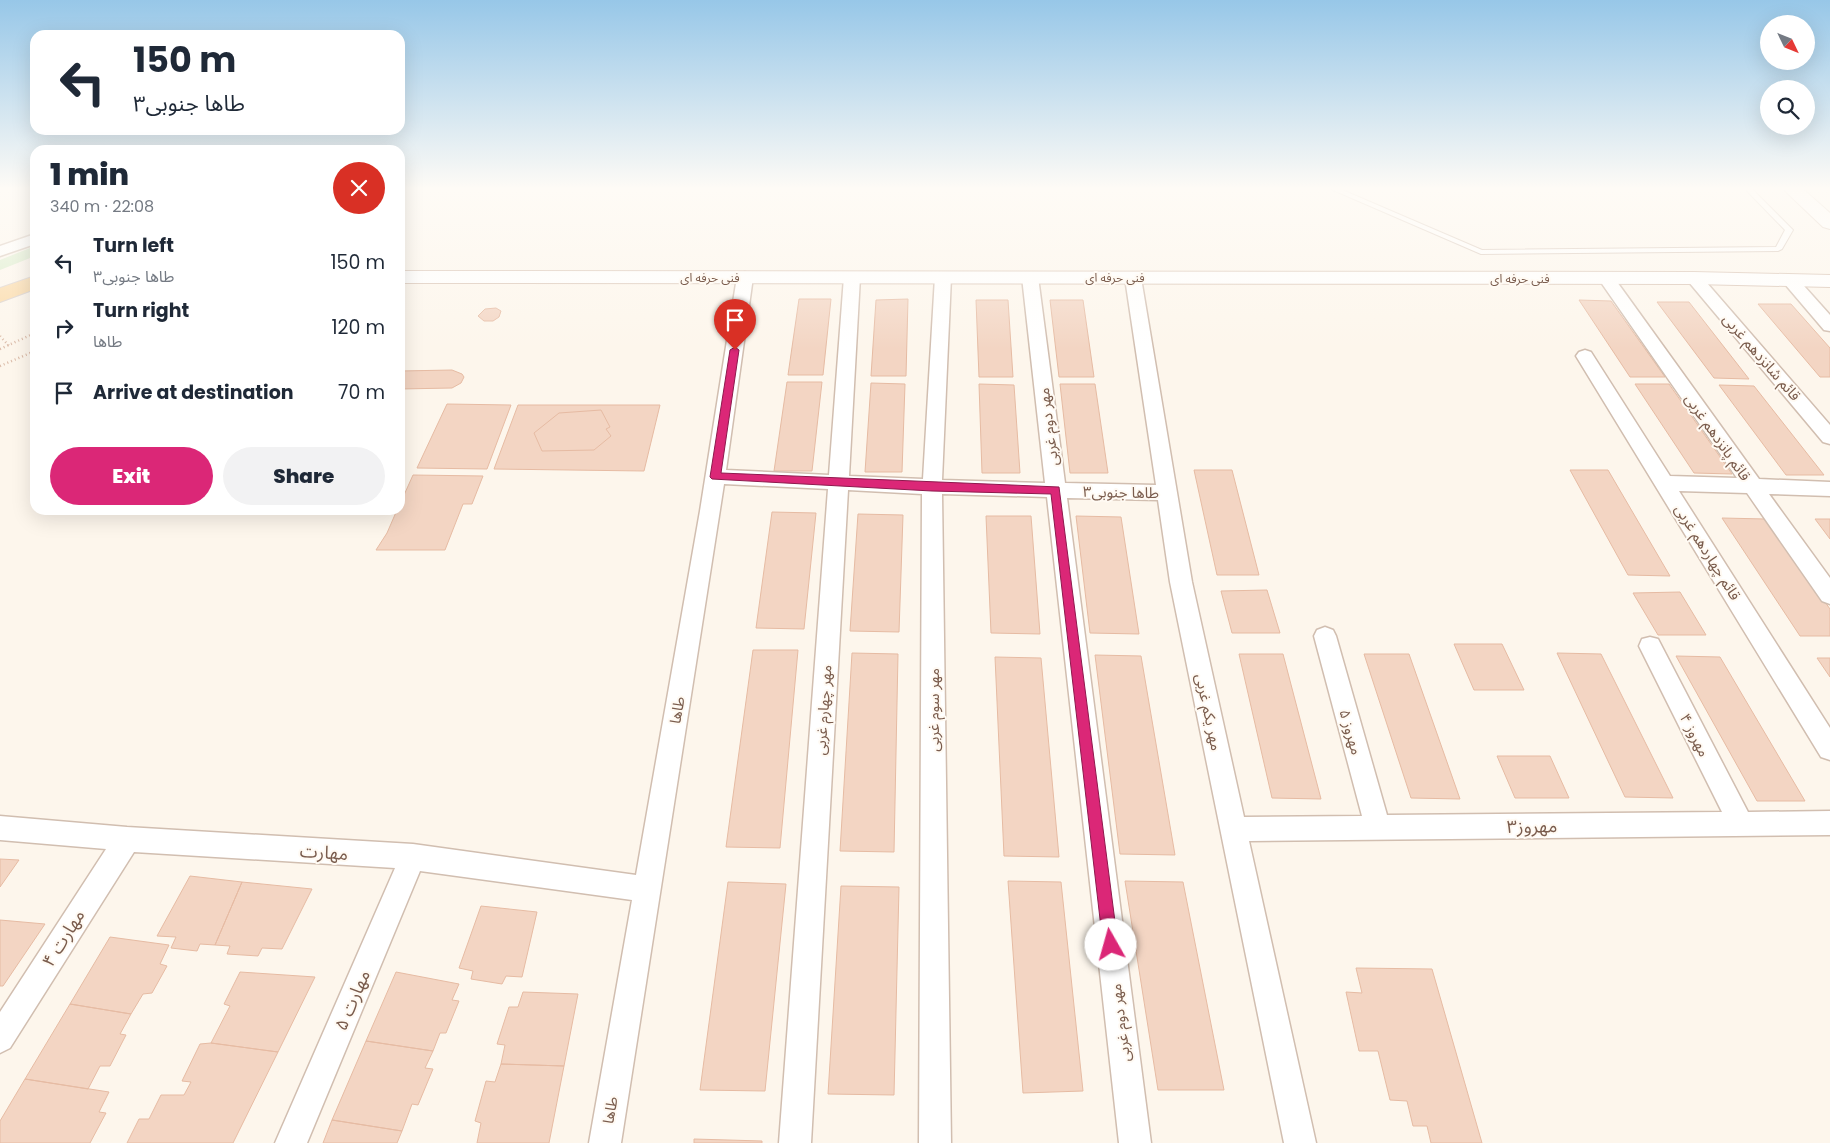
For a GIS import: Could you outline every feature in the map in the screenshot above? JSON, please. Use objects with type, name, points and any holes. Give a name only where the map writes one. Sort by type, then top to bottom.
[{"type":"main road","points":[[0,282],[30,270]]},
{"type":"main road","points":[[0,296],[30,284]]},
{"type":"street","points":[[0,250],[24,242]]},
{"type":"street","name":"فنی حرفه ای","points":[[405,277],[1694,278],[1830,281]]},
{"type":"street","name":"طاها","points":[[604,1143],[716,477],[746,277]]},
{"type":"street","name":"مهر چهارم غربی","points":[[795,1143],[852,277]]},
{"type":"street","name":"مهر سوم غربی","points":[[935,1143],[932,487],[943,277]]},
{"type":"street","name":"مهر دوم غربی","points":[[1030,277],[1135,1143]]},
{"type":"street","name":"مهر یکم غربی","points":[[1133,278],[1181,582],[1300,1143]]},
{"type":"street","name":"قائم پانزدهم غربی","points":[[1606,278],[1830,595]]},
{"type":"street","name":"قائم شانزدهم غربی","points":[[1694,278],[1830,437]]},
{"type":"street","points":[[1790,280],[1830,326]]},
{"type":"street","name":"قائم چهاردهم غربی","points":[[1585,356],[1666,483],[1830,749]]},
{"type":"street","name":"طاها جنوبی۳","points":[[716,477],[932,487],[1167,493]]},
{"type":"street","points":[[1666,483],[1830,490]]},
{"type":"street","name":"مهروز ۵","points":[[1325,636],[1378,828]]},
{"type":"street","name":"مهروز ۴","points":[[1650,646],[1741,824]]},
{"type":"street","name":"مهروز۳","points":[[1234,829],[1830,823]]},
{"type":"street","name":"مهارت","points":[[0,828],[127,839],[413,857],[647,889]]},
{"type":"street","name":"مهارت ۴","points":[[0,1038],[127,839]]},
{"type":"street","name":"مهارت ۵","points":[[291,1143],[413,857]]},
{"type":"lane","points":[[1459,242],[1481,252],[1778,249],[1782,242]]},
{"type":"path","points":[[0,349],[30,335]]},
{"type":"path","points":[[0,336],[9,346]]},
{"type":"path","points":[[0,366],[30,352]]},
{"type":"green space","points":[[30,248],[30,258],[0,270],[0,260]]},
{"type":"building","points":[[799,299],[831,299],[823,375],[788,375]]},
{"type":"building","points":[[908,299],[906,376],[871,376],[876,300]]},
{"type":"building","points":[[976,300],[1008,300],[1013,377],[979,377]]},
{"type":"building","points":[[1050,300],[1083,300],[1094,377],[1059,377]]},
{"type":"building","points":[[1579,300],[1611,301],[1665,377],[1630,377]]},
{"type":"building","points":[[1657,302],[1689,302],[1749,379],[1714,378]]},
{"type":"building","points":[[1758,304],[1791,304],[1830,348],[1830,377],[1820,377]]},
{"type":"building","points":[[496,308],[501,311],[499,317],[493,321],[484,321],[478,316],[485,309]]},
{"type":"building","points":[[452,370],[462,374],[464,377],[461,383],[452,388],[405,389],[405,371]]},
{"type":"building","points":[[787,382],[822,382],[812,471],[774,471]]},
{"type":"building","points":[[871,383],[905,384],[902,472],[865,472]]},
{"type":"building","points":[[979,384],[1014,385],[1020,473],[982,473]]},
{"type":"building","points":[[1060,384],[1095,384],[1108,473],[1070,473]]},
{"type":"building","points":[[1635,384],[1669,384],[1732,474],[1694,473]]},
{"type":"building","points":[[1719,385],[1754,386],[1824,475],[1786,475]]},
{"type":"building","points":[[447,404],[511,405],[487,469],[417,468]]},
{"type":"building","points":[[518,405],[660,405],[644,471],[494,469]]},
{"type":"building","points":[[601,410],[610,427],[606,429],[611,436],[594,450],[542,451],[534,433],[559,413]]},
{"type":"building","points":[[1194,470],[1232,470],[1259,575],[1217,575]]},
{"type":"building","points":[[1570,470],[1608,470],[1670,576],[1628,575]]},
{"type":"building","points":[[413,475],[483,476],[472,504],[463,504],[445,550],[376,550],[387,533],[395,515],[405,515],[405,493]]},
{"type":"building","points":[[772,512],[816,513],[804,629],[756,628]]},
{"type":"building","points":[[858,514],[903,515],[899,632],[850,631]]},
{"type":"building","points":[[986,516],[1031,516],[1040,634],[991,633]]},
{"type":"building","points":[[1076,516],[1121,517],[1139,634],[1090,633]]},
{"type":"building","points":[[1722,518],[1766,519],[1830,609],[1830,636],[1800,636]]},
{"type":"building","points":[[1815,519],[1830,519],[1830,539]]},
{"type":"building","points":[[1267,590],[1280,633],[1232,633],[1221,591]]},
{"type":"building","points":[[1680,592],[1706,635],[1658,635],[1633,593]]},
{"type":"building","points":[[1454,644],[1502,644],[1524,690],[1474,690]]},
{"type":"building","points":[[753,650],[798,650],[780,848],[726,847]]},
{"type":"building","points":[[852,653],[898,654],[894,852],[840,851]]},
{"type":"building","points":[[1557,653],[1601,654],[1673,798],[1625,797]]},
{"type":"building","points":[[1239,654],[1283,654],[1321,799],[1272,798]]},
{"type":"building","points":[[1364,654],[1409,654],[1460,799],[1411,798]]},
{"type":"building","points":[[1095,655],[1141,656],[1175,855],[1120,854]]},
{"type":"building","points":[[1676,656],[1720,657],[1805,801],[1757,801]]},
{"type":"building","points":[[995,657],[1041,658],[1059,857],[1004,856]]},
{"type":"building","points":[[1817,658],[1830,658],[1830,677]]},
{"type":"building","points":[[1497,756],[1550,756],[1569,798],[1515,798]]},
{"type":"building","points":[[0,859],[19,860],[0,887]]},
{"type":"building","points":[[190,876],[242,882],[215,945],[200,944],[197,951],[171,948],[176,937],[157,936]]},
{"type":"building","points":[[1008,881],[1061,882],[1083,1091],[1023,1093]]},
{"type":"building","points":[[1125,881],[1183,882],[1224,1090],[1158,1090]]},
{"type":"building","points":[[242,882],[312,889],[282,949],[262,948],[258,956],[227,954],[230,946],[215,945]]},
{"type":"building","points":[[728,882],[786,884],[765,1091],[700,1090]]},
{"type":"building","points":[[841,886],[899,887],[894,1095],[828,1094]]},
{"type":"building","points":[[481,906],[537,912],[522,977],[506,976],[502,984],[471,979],[473,971],[459,968]]},
{"type":"building","points":[[0,920],[45,924],[3,986],[0,986]]},
{"type":"building","points":[[110,937],[169,945],[160,964],[167,966],[152,993],[143,994],[131,1014],[70,1004]]},
{"type":"building","points":[[1356,968],[1432,969],[1482,1143],[1431,1143],[1427,1126],[1413,1126],[1407,1101],[1390,1100],[1378,1051],[1359,1051],[1346,992],[1362,993]]},
{"type":"building","points":[[240,972],[315,977],[278,1052],[211,1043],[230,1006],[224,1004]]},
{"type":"building","points":[[396,972],[459,984],[452,1000],[459,1001],[446,1033],[440,1033],[433,1051],[366,1041]]},
{"type":"building","points":[[523,992],[578,994],[564,1066],[501,1064],[505,1045],[497,1044],[509,1007],[518,1007]]},
{"type":"building","points":[[70,1004],[131,1014],[120,1034],[126,1035],[110,1066],[100,1066],[88,1089],[25,1079]]},
{"type":"building","points":[[366,1041],[433,1051],[425,1068],[433,1069],[418,1105],[412,1104],[402,1131],[332,1120]]},
{"type":"building","points":[[211,1043],[278,1052],[233,1143],[127,1143],[139,1119],[149,1119],[161,1095],[184,1095],[191,1082],[182,1081],[200,1044]]},
{"type":"building","points":[[501,1064],[564,1066],[549,1143],[477,1143],[481,1123],[475,1121],[486,1081],[495,1082]]},
{"type":"building","points":[[25,1079],[109,1092],[99,1112],[106,1113],[90,1143],[0,1143],[0,1121]]},
{"type":"building","points":[[332,1120],[402,1131],[397,1143],[323,1143]]},
{"type":"building","points":[[694,1139],[762,1141],[762,1143],[694,1143]]},
{"type":"route","points":[[735,350],[716,477],[932,487],[1056,490],[1111,945]]}]
